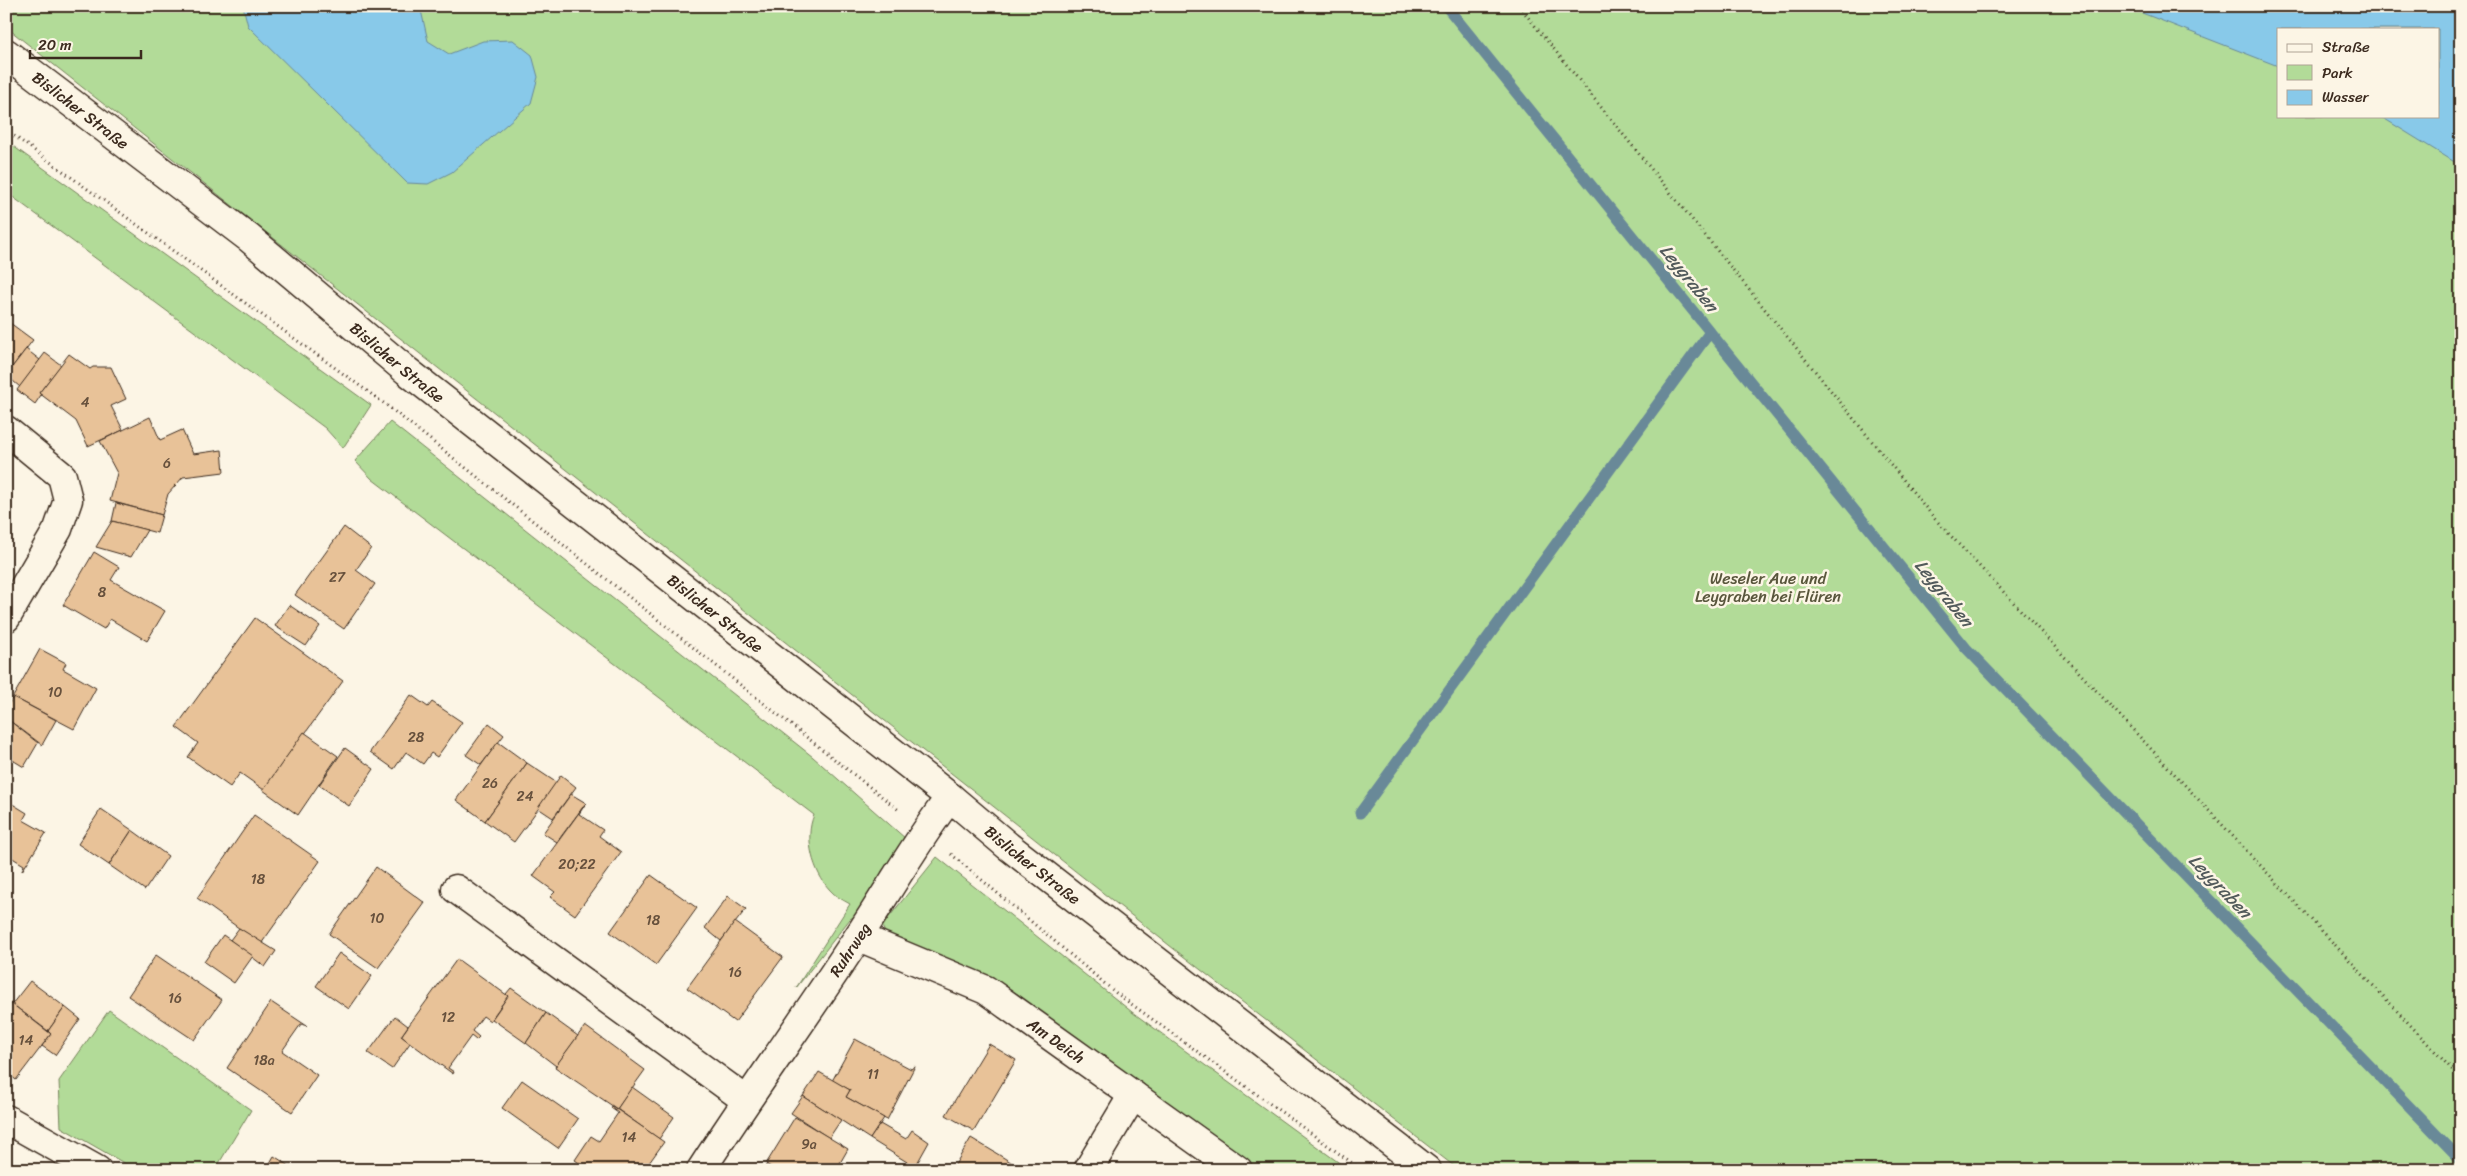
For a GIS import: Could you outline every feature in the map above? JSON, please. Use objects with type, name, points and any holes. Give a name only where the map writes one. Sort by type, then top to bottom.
[{"type":"street","name":"Bislicher Straße","points":[[6,53],[249,238],[407,371],[950,797],[1008,846],[1427,1170]]},
{"type":"street","points":[[6,430],[62,476],[68,500],[58,529],[6,618]]},
{"type":"street","name":"Ruhrweg","points":[[701,1170],[746,1100],[859,937],[924,831],[950,797]]},
{"type":"street","points":[[456,890],[746,1100]]},
{"type":"street","name":"Am Deich","points":[[859,937],[986,990],[1238,1170]]},
{"type":"street","points":[[1088,1170],[1133,1095]]},
{"type":"street","points":[[6,1119],[96,1170]]},
{"type":"path","points":[[1519,6],[1936,519],[2461,1079]]},
{"type":"path","points":[[6,130],[385,404],[924,831],[1116,993],[1362,1170]]},
{"type":"green space","name":"Weseler Aue und Leygraben bei Flüren","points":[[6,6],[2461,6],[2461,1170],[1459,1170],[1174,949],[6,27]]},
{"type":"green space","points":[[6,141],[371,405],[343,448],[325,428],[6,192]]},
{"type":"green space","points":[[390,422],[813,757],[906,839],[882,871],[876,889],[857,915],[850,919],[796,988],[850,904],[830,890],[819,874],[810,844],[811,824],[814,815],[372,479],[355,461]]},
{"type":"green space","points":[[937,857],[1132,1012],[1349,1170],[1255,1170],[998,988],[886,935],[882,926]]},
{"type":"green space","points":[[109,1010],[251,1110],[215,1170],[136,1170],[61,1127],[59,1081]]},
{"type":"water","points":[[243,6],[420,6],[428,41],[449,54],[483,41],[513,40],[532,55],[538,77],[531,103],[452,172],[428,184],[407,183],[248,26]]},
{"type":"water","points":[[2124,6],[2461,6],[2461,166],[2383,118],[2440,118],[2440,28],[2277,28],[2277,66]]},
{"type":"building","points":[[6,320],[33,340],[6,375]]},
{"type":"building","points":[[26,349],[40,360],[20,387],[6,375]]},
{"type":"building","points":[[45,353],[61,365],[39,393],[41,395],[35,404],[17,390]]},
{"type":"building","points":[[69,354],[90,369],[93,367],[111,367],[126,399],[111,406],[123,430],[88,446],[76,421],[39,393]]},
{"type":"building","points":[[150,417],[160,440],[182,430],[193,454],[222,450],[224,472],[183,477],[168,494],[162,515],[110,501],[117,473],[100,441]]},
{"type":"building","points":[[116,503],[162,515],[157,533],[112,521]]},
{"type":"building","points":[[112,521],[147,530],[131,557],[96,547]]},
{"type":"building","points":[[344,527],[371,548],[356,570],[375,584],[344,629],[295,595]]},
{"type":"building","points":[[94,552],[119,567],[111,580],[165,611],[147,641],[110,619],[104,629],[63,605]]},
{"type":"building","points":[[289,605],[320,626],[306,646],[275,626]]},
{"type":"building","points":[[255,618],[343,681],[264,790],[240,773],[230,787],[188,757],[198,743],[176,727]]},
{"type":"building","points":[[40,649],[66,663],[63,669],[96,688],[74,729],[13,697]]},
{"type":"building","points":[[411,695],[428,707],[432,702],[462,722],[437,757],[431,753],[423,764],[406,752],[394,769],[370,752]]},
{"type":"building","points":[[13,697],[56,720],[42,745],[6,718],[6,709]]},
{"type":"building","points":[[6,718],[38,743],[24,767],[6,756]]},
{"type":"building","points":[[489,723],[504,735],[481,765],[466,755]]},
{"type":"building","points":[[304,732],[338,756],[298,815],[263,790]]},
{"type":"building","points":[[498,742],[527,763],[485,821],[456,800]]},
{"type":"building","points":[[345,748],[374,769],[349,806],[319,785]]},
{"type":"building","points":[[527,763],[557,783],[514,842],[485,821]]},
{"type":"building","points":[[561,775],[576,787],[553,818],[538,808]]},
{"type":"building","points":[[571,794],[586,803],[557,842],[543,833]]},
{"type":"building","points":[[6,800],[27,813],[23,820],[46,833],[22,871],[24,865],[6,854]]},
{"type":"building","points":[[586,803],[579,814],[603,830],[599,836],[621,852],[575,915],[550,897],[555,892],[533,876]]},
{"type":"building","points":[[101,809],[132,830],[109,865],[78,844]]},
{"type":"building","points":[[254,815],[320,861],[261,944],[197,898]]},
{"type":"building","points":[[132,830],[168,856],[145,890],[109,865]]},
{"type":"building","points":[[376,867],[425,903],[378,968],[329,934]]},
{"type":"building","points":[[651,875],[697,908],[656,965],[610,932]]},
{"type":"building","points":[[728,896],[746,909],[721,941],[705,928]]},
{"type":"building","points":[[735,922],[783,957],[735,1022],[687,988]]},
{"type":"building","points":[[239,928],[276,951],[265,967],[230,940]]},
{"type":"building","points":[[223,935],[253,956],[234,983],[204,962]]},
{"type":"building","points":[[339,953],[372,976],[349,1009],[316,986]]},
{"type":"building","points":[[156,955],[222,1000],[194,1040],[128,996]]},
{"type":"building","points":[[457,959],[508,996],[490,1021],[483,1016],[472,1031],[479,1037],[476,1040],[471,1036],[448,1068],[454,1072],[453,1074],[401,1036]]},
{"type":"building","points":[[30,981],[65,1007],[48,1031],[12,1004]]},
{"type":"building","points":[[511,988],[546,1013],[526,1043],[492,1019],[508,996],[506,994]]},
{"type":"building","points":[[6,1000],[12,1004],[6,1012]]},
{"type":"building","points":[[271,1002],[307,1026],[301,1024],[282,1051],[317,1075],[292,1112],[227,1068]]},
{"type":"building","points":[[12,1004],[51,1034],[16,1080],[6,1072],[6,1012]]},
{"type":"building","points":[[65,1007],[80,1019],[55,1055],[42,1046],[51,1034],[48,1031]]},
{"type":"building","points":[[546,1013],[578,1036],[556,1066],[526,1043]]},
{"type":"building","points":[[395,1016],[408,1026],[401,1036],[410,1043],[392,1069],[368,1053]]},
{"type":"building","points":[[585,1026],[645,1070],[617,1109],[555,1067]]},
{"type":"building","points":[[855,1039],[911,1069],[915,1066],[887,1120],[846,1097],[850,1090],[832,1081]]},
{"type":"building","points":[[989,1044],[1016,1060],[974,1131],[946,1115]]},
{"type":"building","points":[[819,1072],[850,1090],[846,1097],[884,1118],[870,1139],[803,1096]]},
{"type":"building","points":[[522,1080],[578,1119],[558,1148],[502,1108]]},
{"type":"building","points":[[632,1087],[674,1117],[659,1139],[617,1109]]},
{"type":"building","points":[[803,1096],[841,1120],[829,1138],[791,1113]]},
{"type":"building","points":[[612,1106],[664,1142],[644,1170],[589,1170],[575,1160],[591,1136],[599,1141],[618,1113],[611,1108]]},
{"type":"building","points":[[795,1117],[848,1149],[836,1170],[776,1170],[766,1164]]},
{"type":"building","points":[[880,1124],[906,1139],[912,1130],[929,1142],[915,1167],[870,1139]]},
{"type":"building","points":[[971,1138],[1024,1170],[952,1170]]},
{"type":"building","points":[[274,1156],[296,1170],[266,1170]]},
{"type":"building","points":[[766,1165],[774,1170],[764,1170]]},
{"type":"waterway","name":"Leygraben","points":[[1446,6],[1966,648],[2461,1160]]},
{"type":"waterway","points":[[1360,813],[1710,332]]}]
